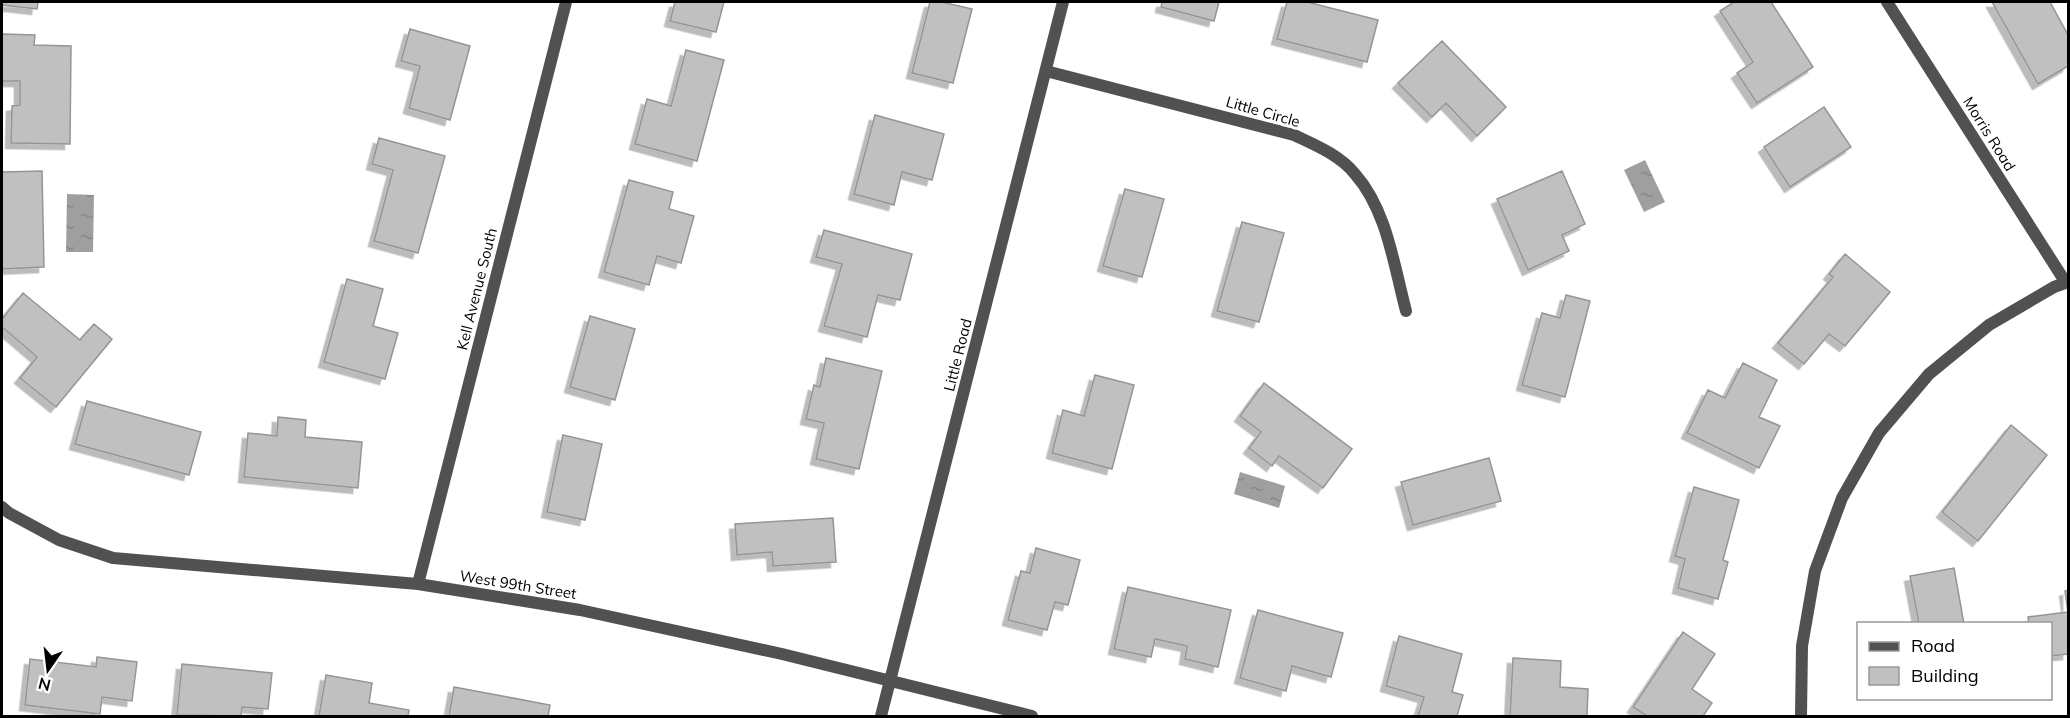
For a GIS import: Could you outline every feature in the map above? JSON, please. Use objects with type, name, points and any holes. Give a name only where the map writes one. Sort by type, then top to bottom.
[{"type":"street","name":"Kell Avenue South","points":[[418,584],[566,2]]},
{"type":"street","name":"Little Road","points":[[881,717],[1063,2]]},
{"type":"street","name":"Morris Road","points":[[1887,2],[2067,283]]},
{"type":"street","name":"Little Circle","points":[[1046,71],[1294,135],[1325,149],[1355,173],[1374,203],[1386,237],[1406,311]]},
{"type":"street","points":[[1801,717],[1802,646],[1815,571],[1842,498],[1879,433],[1929,374],[1989,325],[2054,287],[2067,283]]},
{"type":"street","name":"West 99th Street","points":[[2,507],[59,540],[113,558],[418,584],[580,610],[782,654],[1032,717]]},
{"type":"water","points":[[1645,160],[1665,202],[1644,212],[1624,170]]},
{"type":"water","points":[[67,194],[94,195],[93,252],[66,252]]},
{"type":"water","points":[[1240,472],[1285,486],[1279,508],[1234,494]]},
{"type":"building","points":[[2,2],[38,2],[37,9],[2,5]]},
{"type":"building","points":[[675,2],[724,2],[716,32],[670,21]]},
{"type":"building","points":[[930,2],[942,2],[972,9],[953,83],[912,73]]},
{"type":"building","points":[[1162,2],[1219,2],[1214,21],[1161,7]]},
{"type":"building","points":[[1287,2],[1307,2],[1378,20],[1367,62],[1277,39]]},
{"type":"building","points":[[1734,2],[1771,2],[1813,67],[1757,103],[1737,73],[1753,62],[1720,11]]},
{"type":"building","points":[[1992,2],[2050,2],[2068,35],[2068,66],[2038,84]]},
{"type":"building","points":[[410,29],[470,46],[450,120],[409,108],[420,66],[401,61]]},
{"type":"building","points":[[2,34],[35,35],[34,45],[71,46],[70,144],[11,143],[12,106],[20,105],[20,81],[2,81]]},
{"type":"building","points":[[1442,41],[1506,107],[1477,136],[1446,103],[1432,117],[1398,83]]},
{"type":"building","points":[[686,50],[724,60],[697,161],[635,144],[647,99],[671,106]]},
{"type":"building","points":[[1824,107],[1851,147],[1790,187],[1764,147]]},
{"type":"building","points":[[875,115],[944,134],[932,180],[902,172],[894,205],[854,194]]},
{"type":"building","points":[[379,138],[445,156],[418,253],[374,241],[393,170],[372,164]]},
{"type":"building","points":[[42,171],[44,267],[2,269],[2,172]]},
{"type":"building","points":[[1562,171],[1585,224],[1562,235],[1569,251],[1528,270],[1497,199]]},
{"type":"building","points":[[629,180],[673,192],[669,209],[694,216],[681,263],[657,256],[649,285],[604,272]]},
{"type":"building","points":[[1125,189],[1164,199],[1142,277],[1103,266]]},
{"type":"building","points":[[1242,222],[1284,233],[1259,322],[1217,311]]},
{"type":"building","points":[[824,230],[912,254],[900,300],[878,295],[867,337],[824,326],[842,264],[816,257]]},
{"type":"building","points":[[1845,254],[1890,292],[1845,346],[1829,334],[1804,364],[1778,343],[1833,277],[1829,274]]},
{"type":"building","points":[[347,279],[383,289],[373,326],[398,333],[385,379],[324,362]]},
{"type":"building","points":[[23,293],[80,340],[94,324],[112,339],[56,407],[20,378],[37,357],[2,327],[2,319]]},
{"type":"building","points":[[1566,295],[1590,301],[1565,397],[1522,385],[1542,313],[1560,318]]},
{"type":"building","points":[[590,316],[635,329],[615,400],[570,387]]},
{"type":"building","points":[[826,358],[882,371],[859,469],[816,459],[824,423],[806,419],[814,385],[820,387]]},
{"type":"building","points":[[1743,363],[1777,380],[1759,417],[1780,426],[1759,468],[1687,433],[1708,390],[1725,398]]},
{"type":"building","points":[[1095,375],[1134,385],[1112,469],[1052,453],[1063,410],[1084,416]]},
{"type":"building","points":[[1264,383],[1352,449],[1323,488],[1279,456],[1272,466],[1249,448],[1261,432],[1240,416]]},
{"type":"building","points":[[87,401],[201,432],[189,475],[75,444]]},
{"type":"building","points":[[278,417],[306,420],[305,437],[362,442],[358,488],[244,477],[248,433],[277,436]]},
{"type":"building","points":[[2011,425],[2047,455],[1978,541],[1942,512]]},
{"type":"building","points":[[563,435],[602,444],[585,520],[547,512]]},
{"type":"building","points":[[1489,458],[1501,501],[1413,525],[1401,482]]},
{"type":"building","points":[[1694,487],[1739,500],[1723,560],[1728,562],[1718,599],[1678,588],[1685,559],[1675,556]]},
{"type":"building","points":[[833,518],[836,562],[773,566],[772,552],[737,555],[735,524]]},
{"type":"building","points":[[1036,548],[1080,560],[1068,605],[1055,602],[1047,630],[1008,620],[1021,571],[1030,573]]},
{"type":"building","points":[[1954,568],[1964,622],[1919,622],[1910,576]]},
{"type":"building","points":[[1128,587],[1231,610],[1218,667],[1185,659],[1187,646],[1155,639],[1151,657],[1114,649]]},
{"type":"building","points":[[2068,590],[2068,612],[2065,591]]},
{"type":"building","points":[[1258,610],[1343,633],[1331,677],[1292,666],[1286,691],[1240,678]]},
{"type":"building","points":[[2068,612],[2068,654],[2052,656],[2052,622],[2029,622],[2028,617]]},
{"type":"building","points":[[1683,632],[1715,654],[1692,689],[1712,703],[1703,716],[1647,716],[1633,707]]},
{"type":"building","points":[[1399,636],[1462,654],[1452,692],[1463,695],[1457,716],[1418,716],[1424,697],[1386,686]]},
{"type":"building","points":[[97,657],[137,662],[132,701],[102,697],[100,714],[25,705],[30,659],[96,667]]},
{"type":"building","points":[[1513,658],[1561,661],[1560,687],[1588,689],[1587,716],[1510,716]]},
{"type":"building","points":[[182,664],[272,673],[268,709],[242,707],[241,716],[177,715]]},
{"type":"building","points":[[326,675],[372,683],[369,703],[409,710],[408,716],[319,716]]},
{"type":"building","points":[[454,687],[550,705],[548,716],[449,716]]}]
